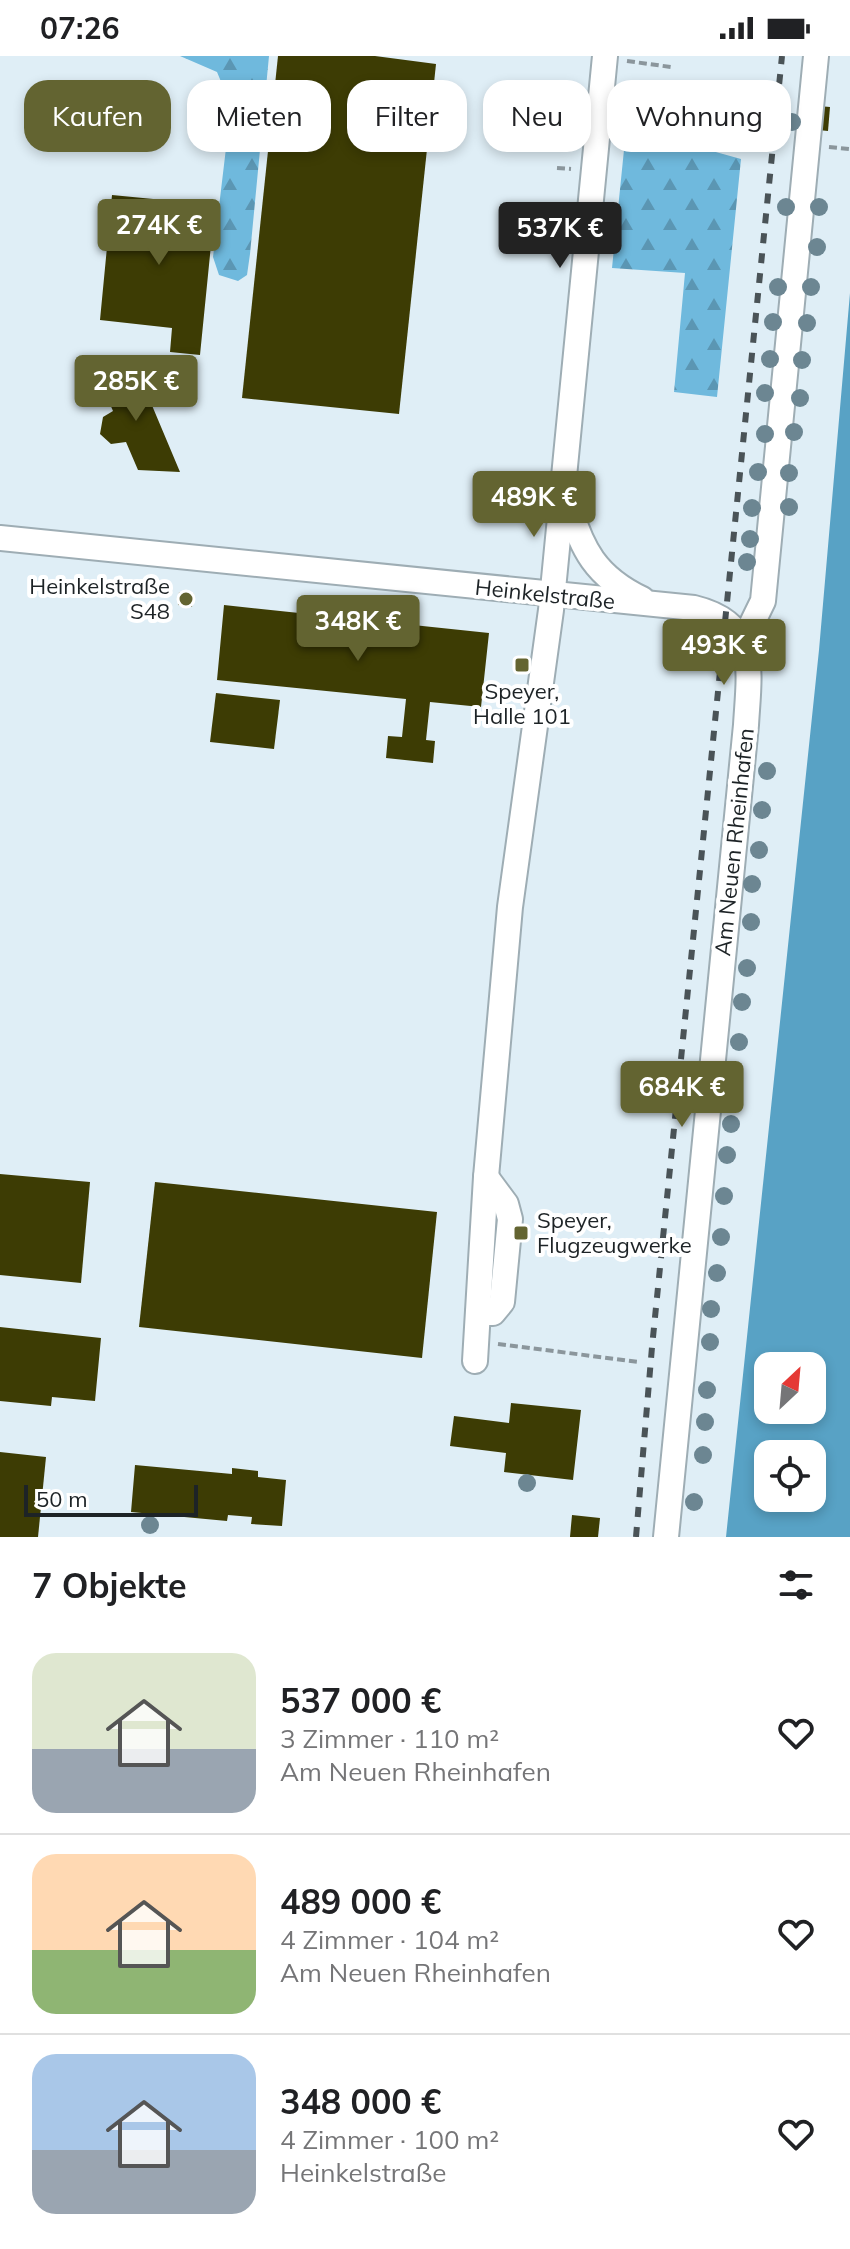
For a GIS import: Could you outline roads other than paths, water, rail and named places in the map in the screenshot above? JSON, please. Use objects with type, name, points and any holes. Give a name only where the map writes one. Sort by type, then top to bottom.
[{"type":"street","points":[[743,642],[763,601],[816,56]]},
{"type":"street","points":[[475,1351],[478,1313],[493,1313],[502,1302],[510,1219],[506,1204],[486,1177],[510,907],[564,488],[605,57]]},
{"type":"street","points":[[564,488],[576,533],[588,556],[624,590],[653,604]]},
{"type":"street","name":"Heinkelstraße","points":[[0,538],[709,611],[735,628],[743,642]]},
{"type":"street","name":"Am Neuen Rheinhafen","points":[[666,1537],[746,725],[749,667],[743,642]]},
{"type":"railway","points":[[636,1537],[652,1347],[782,56]]},
{"type":"place","name":"Heinkelstraße S48","points":[[186,599]]},
{"type":"place","name":"Speyer, Halle 101","points":[[522,665]]},
{"type":"place","name":"Speyer, Flugzeugwerke","points":[[521,1233]]}]
